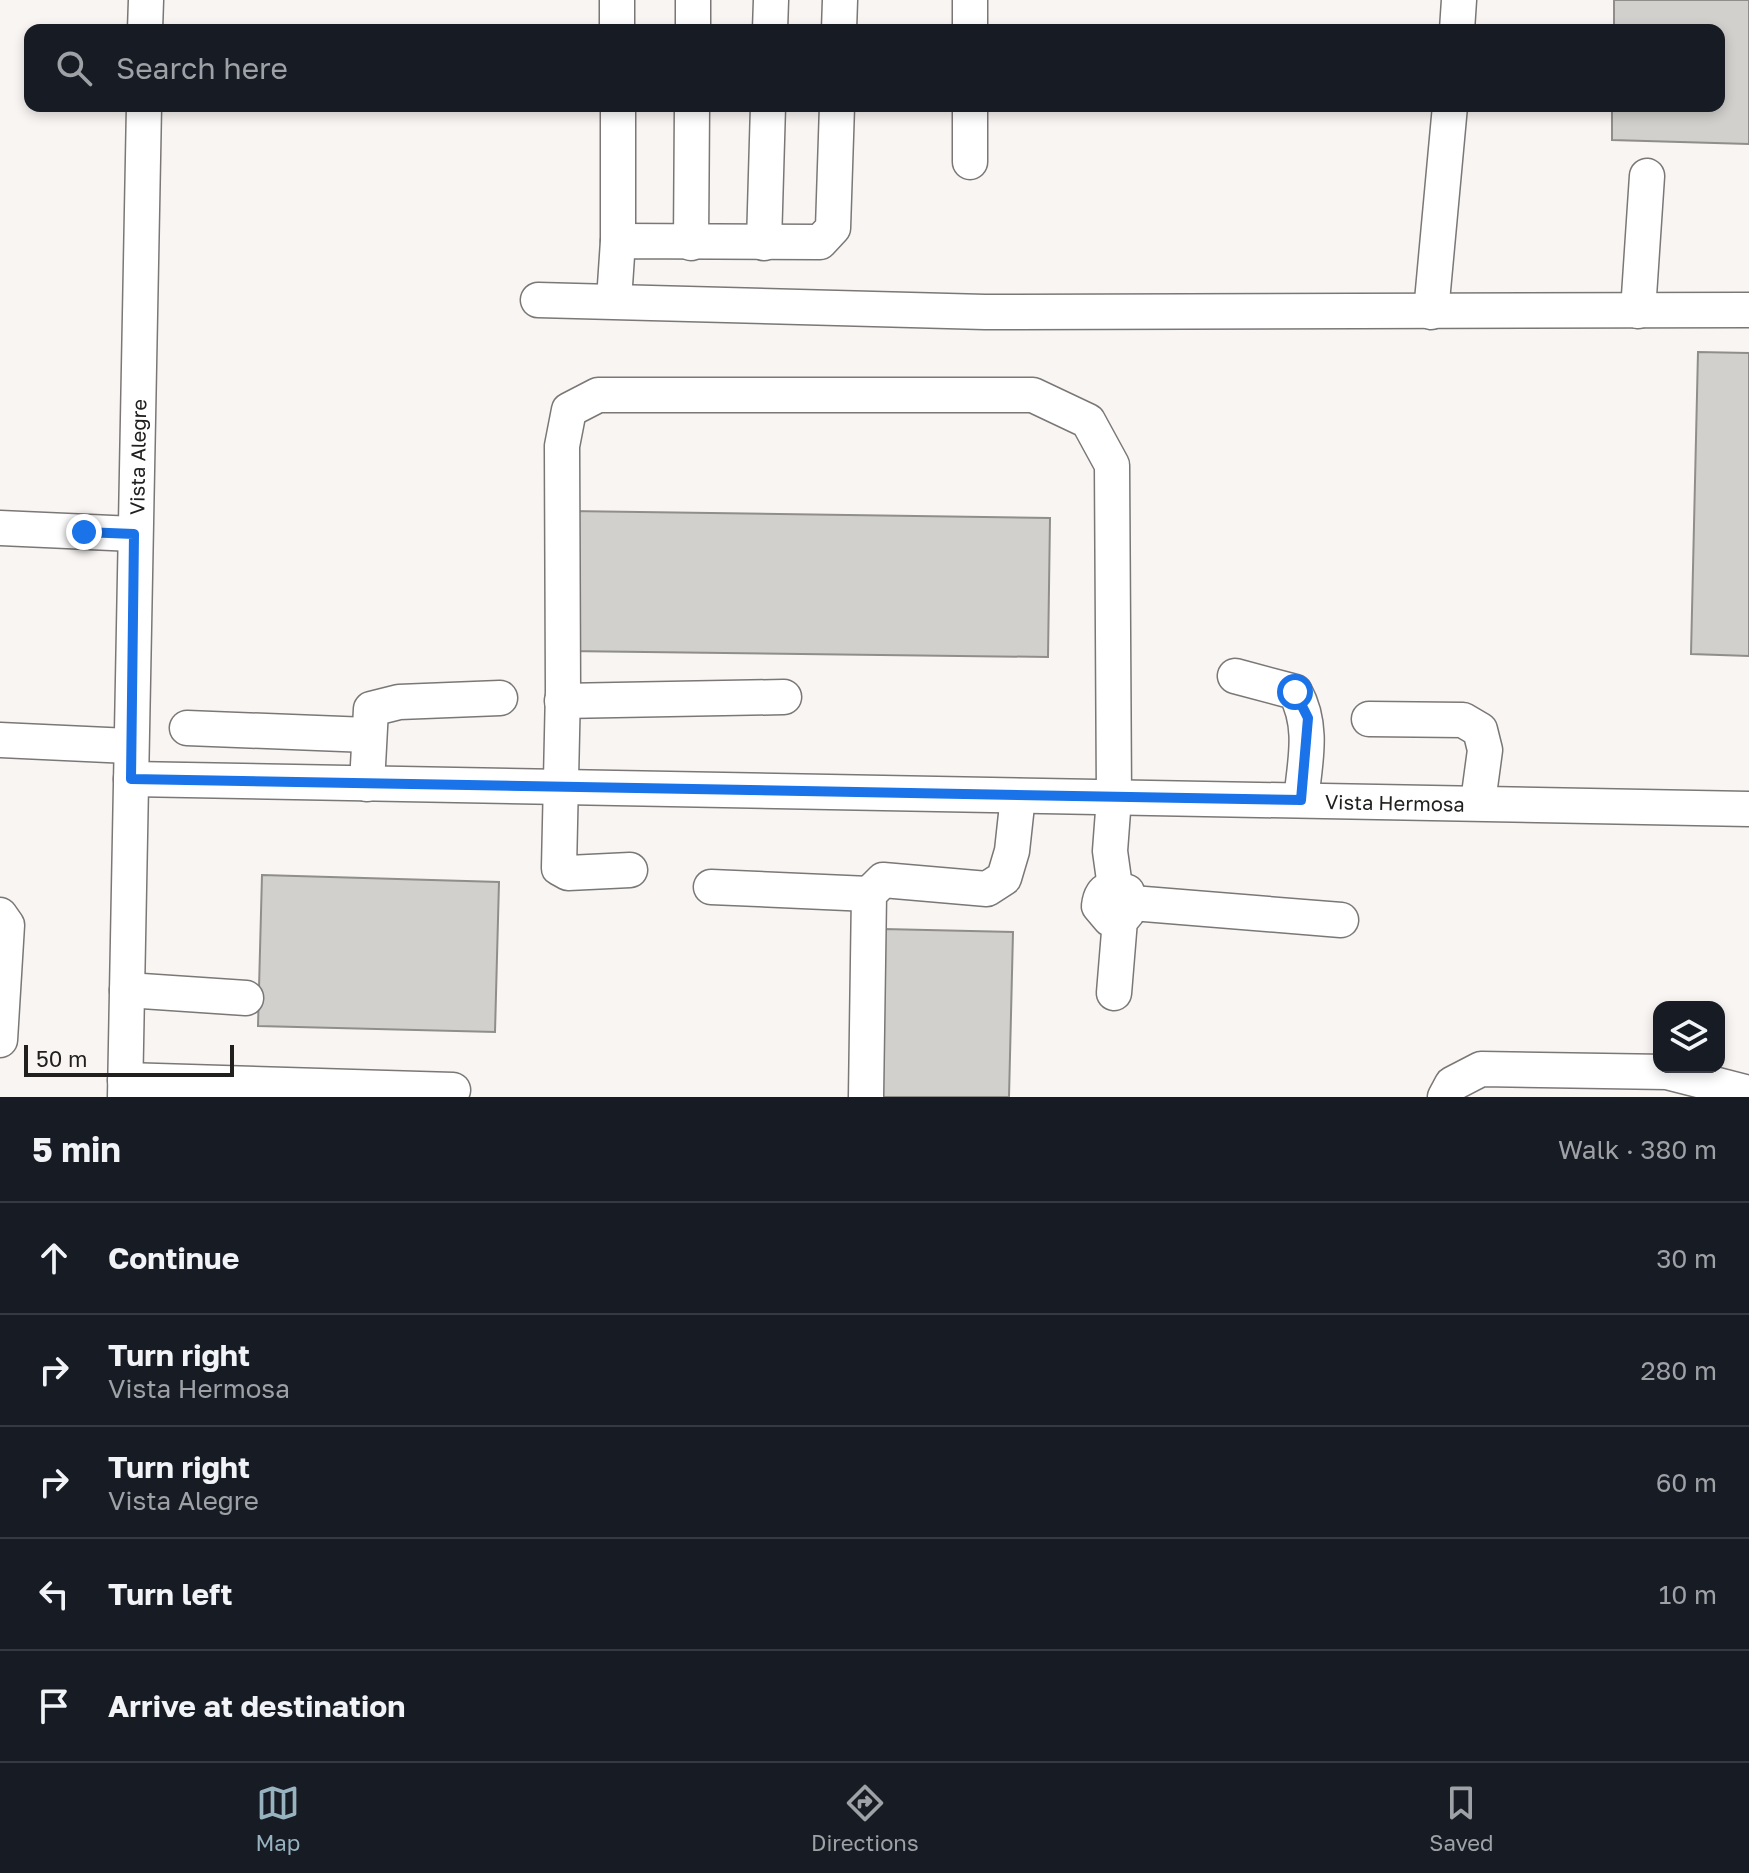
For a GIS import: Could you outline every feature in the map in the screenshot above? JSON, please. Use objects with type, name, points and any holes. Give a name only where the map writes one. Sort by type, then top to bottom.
[{"type":"street","points":[[145,24],[146,0]]},
{"type":"street","points":[[617,0],[617,24]]},
{"type":"street","points":[[693,0],[693,24]]},
{"type":"street","points":[[770,24],[771,0]]},
{"type":"street","points":[[839,24],[840,0]]},
{"type":"street","points":[[970,0],[970,24]]},
{"type":"street","points":[[1457,24],[1459,0]]},
{"type":"street","name":"Vista Alegre","points":[[125,1088],[144,112]]},
{"type":"street","points":[[614,300],[618,241],[618,112]]},
{"type":"street","points":[[691,243],[692,112]]},
{"type":"street","points":[[764,243],[768,112]]},
{"type":"street","points":[[618,241],[820,242],[833,228],[837,112]]},
{"type":"street","points":[[970,112],[970,162]]},
{"type":"street","points":[[1431,312],[1449,112]]},
{"type":"street","points":[[1638,311],[1647,176]]},
{"type":"street","points":[[538,300],[985,312],[1749,310]]},
{"type":"street","points":[[630,870],[568,873],[559,868],[562,446],[569,410],[598,395],[1033,395],[1088,421],[1112,465],[1114,798],[1110,851],[1122,903],[1114,993]]},
{"type":"street","points":[[0,528],[134,534]]},
{"type":"street","points":[[1235,676],[1295,692],[1302,704],[1308,718],[1301,800]]},
{"type":"street","points":[[562,701],[784,697]]},
{"type":"street","points":[[367,784],[371,709],[381,705],[500,698]]},
{"type":"street","points":[[1369,719],[1463,720],[1480,730],[1485,750],[1478,802]]},
{"type":"street","points":[[187,728],[368,735]]},
{"type":"street","name":"Vista Hermosa","points":[[0,740],[130,763],[367,784],[1749,809]]},
{"type":"street","points":[[866,1097],[869,894],[883,880],[987,889],[1004,878],[1012,851],[1018,796]]},
{"type":"street","points":[[711,887],[869,894]]},
{"type":"street","points":[[1122,903],[1341,920]]},
{"type":"street","points":[[0,915],[7,925],[0,1040]]},
{"type":"street","points":[[127,990],[246,998]]},
{"type":"street","points":[[1445,1097],[1452,1084],[1481,1069],[1667,1072],[1749,1093]]},
{"type":"street","points":[[125,1088],[453,1090]]},
{"type":"building","points":[[1614,0],[1749,0],[1749,144],[1612,140],[1612,112],[1725,112],[1725,24],[1614,24]]},
{"type":"building","points":[[1698,352],[1749,353],[1749,656],[1691,654]]},
{"type":"building","points":[[569,511],[1050,518],[1048,657],[567,651]]},
{"type":"building","points":[[262,875],[499,882],[495,1032],[258,1026]]},
{"type":"building","points":[[884,929],[1013,932],[1009,1097],[880,1097]]},
{"type":"route","points":[[84,532],[134,534],[129,746],[131,779],[1301,800],[1308,718],[1295,692]]}]
